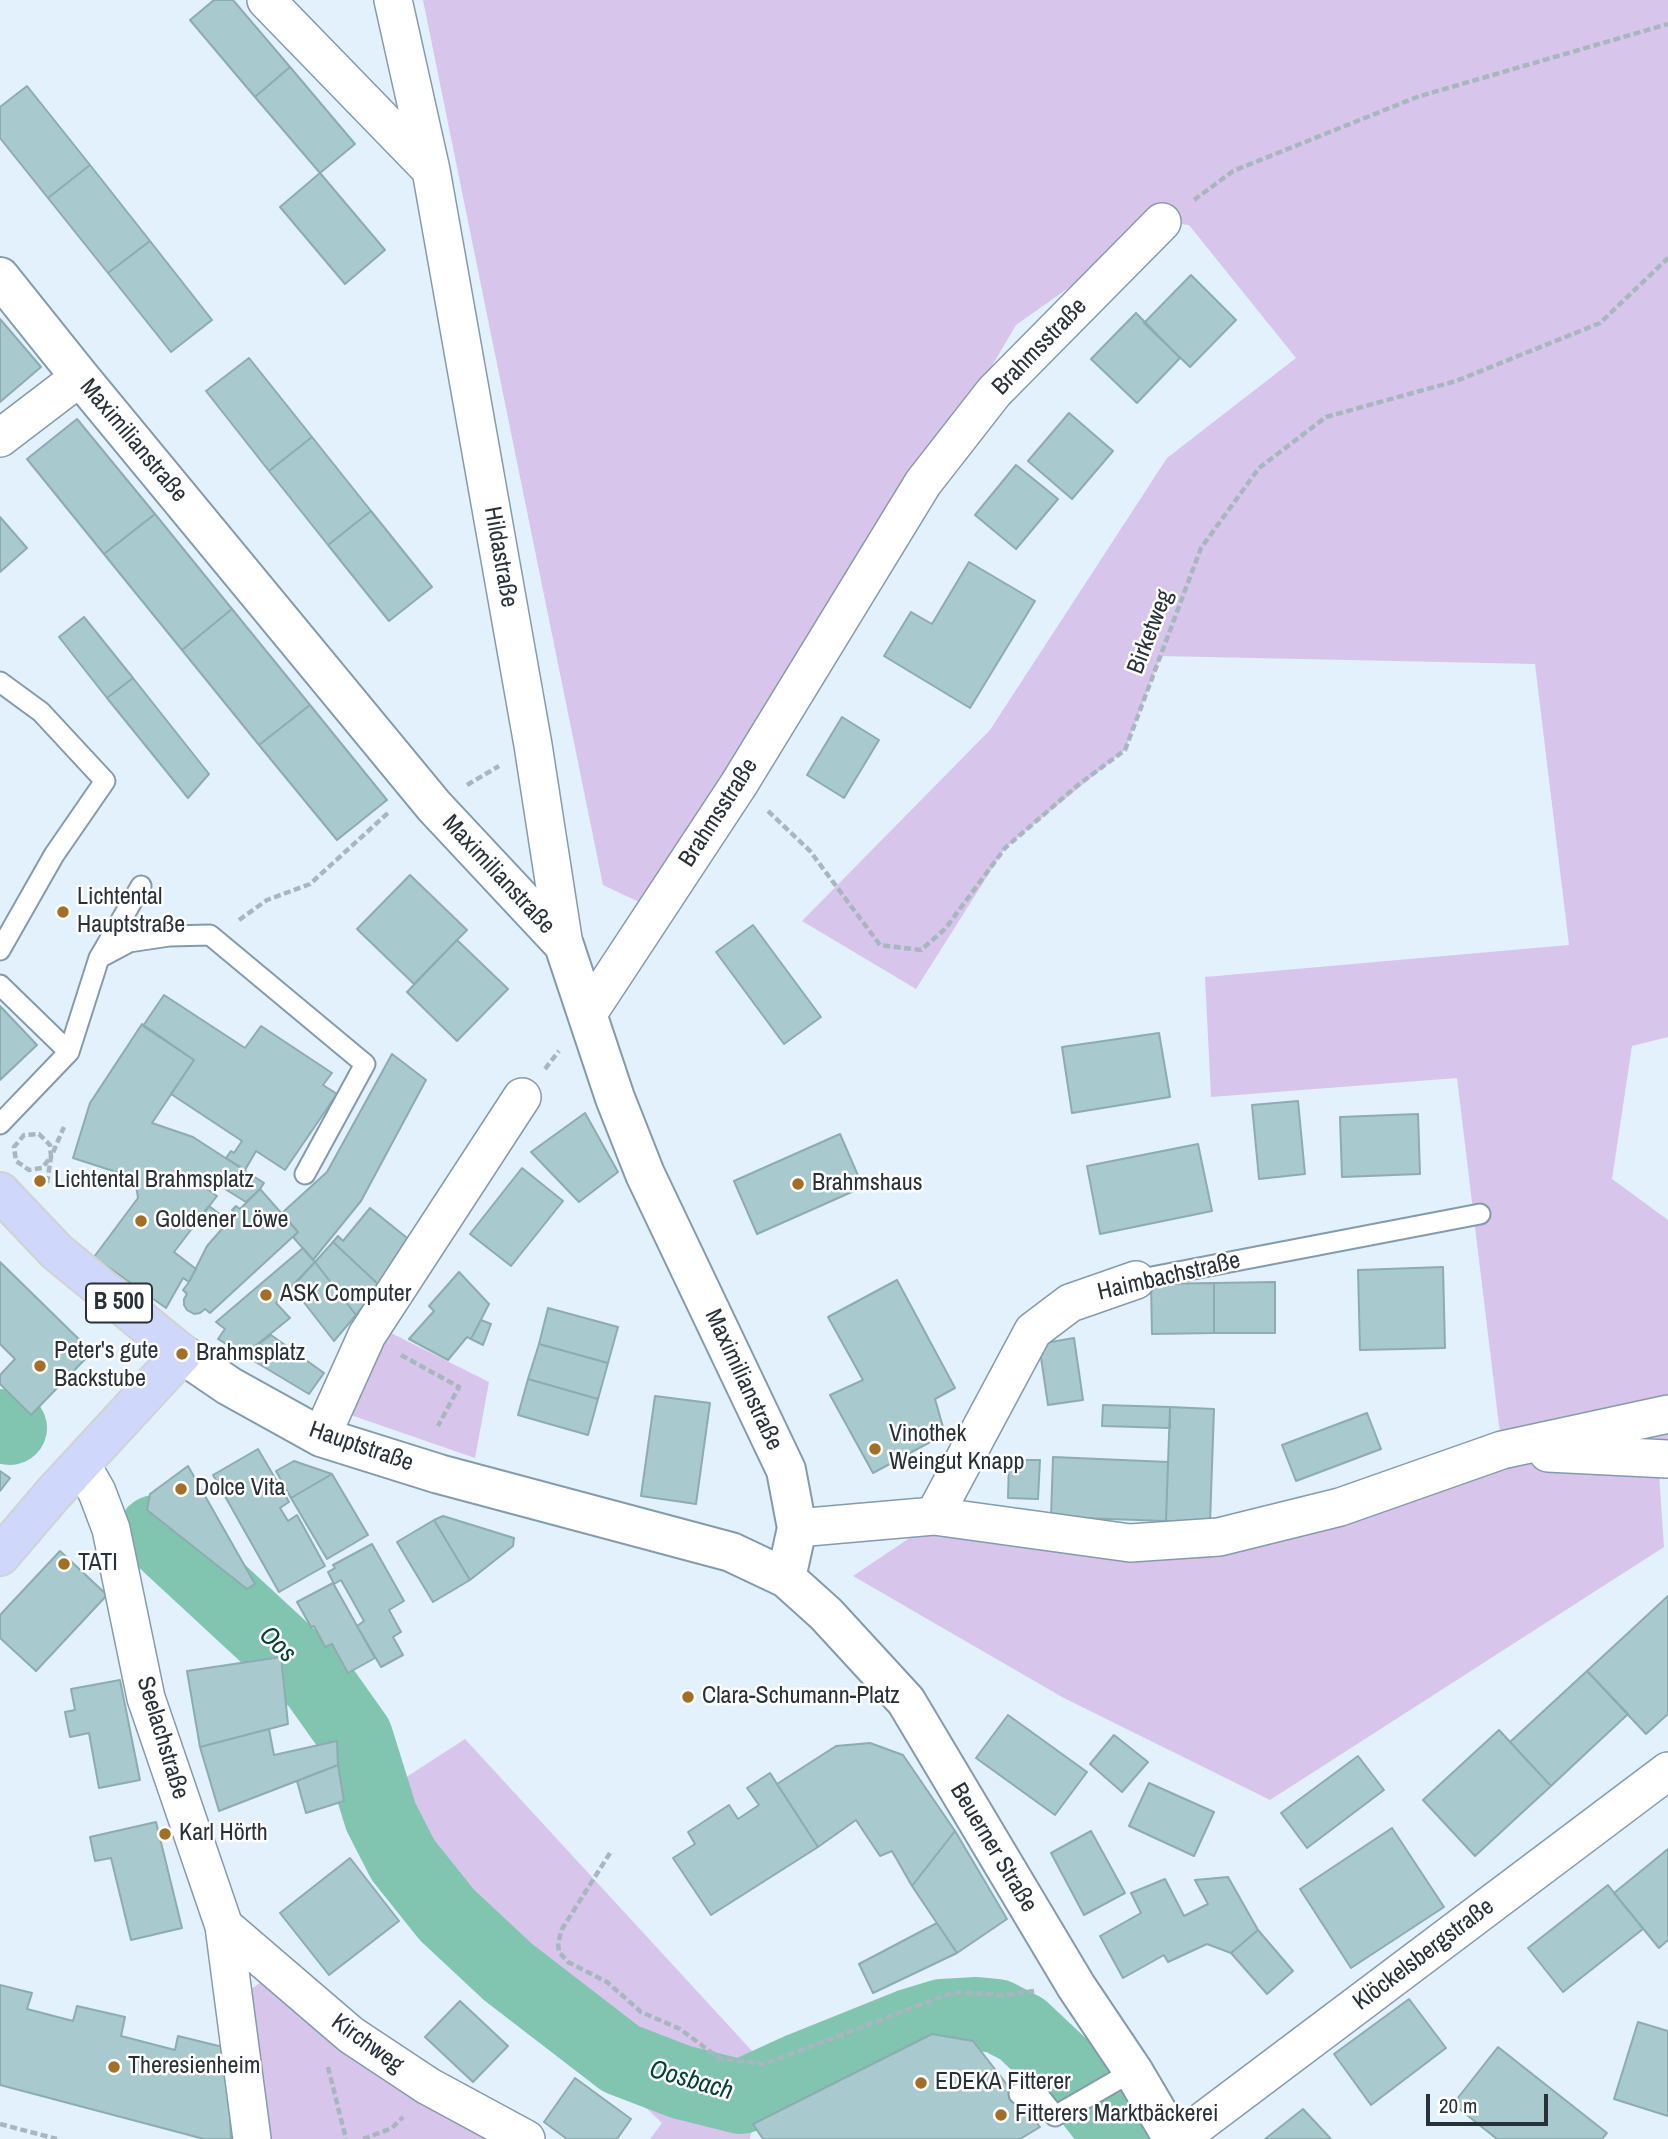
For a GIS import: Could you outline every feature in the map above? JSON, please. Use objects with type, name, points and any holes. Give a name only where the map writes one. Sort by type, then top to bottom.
[{"type":"main road","name":"Maximilianstraße","points":[[0,277],[426,796],[564,945],[614,1098],[645,1174],[786,1470],[797,1528],[786,1578]]},
{"type":"main road","name":"Hauptstraße","points":[[0,1192],[57,1252],[182,1354],[229,1386],[321,1437],[439,1474],[731,1552],[786,1578]]},
{"type":"main road","points":[[0,1556],[80,1464],[182,1354]]},
{"type":"main road","name":"Beuerner Straße","points":[[786,1578],[826,1614],[905,1701],[1076,1986],[1133,2071],[1173,2139]]},
{"type":"street","points":[[266,0],[431,170]]},
{"type":"street","name":"Hildastraße","points":[[393,0],[431,170],[533,745],[564,945]]},
{"type":"street","name":"Brahmsstraße","points":[[587,1015],[739,784],[923,483],[994,392],[1162,222]]},
{"type":"street","points":[[0,439],[80,377]]},
{"type":"street","points":[[321,1437],[367,1335],[522,1097]]},
{"type":"street","name":"Haimbachstraße","points":[[934,1516],[1033,1331],[1070,1303],[1136,1280]]},
{"type":"street","points":[[797,1528],[934,1516],[1130,1543],[1219,1537],[1340,1507],[1502,1450],[1668,1414]]},
{"type":"street","points":[[1502,1450],[1668,1459]]},
{"type":"street","name":"Seelachstraße","points":[[80,1464],[97,1492],[111,1529],[146,1698],[224,1926],[252,2139]]},
{"type":"street","name":"Klöckelsbergstraße","points":[[1179,2139],[1668,1771]]},
{"type":"street","name":"Kirchweg","points":[[224,1926],[351,2035],[428,2086],[526,2139]]},
{"type":"lane","points":[[0,682],[41,712],[105,780],[54,855],[0,950]]},
{"type":"lane","points":[[0,1124],[69,1052],[99,958],[141,886]]},
{"type":"lane","points":[[99,958],[129,942],[169,936],[210,935],[365,1064],[305,1174]]},
{"type":"lane","points":[[0,985],[69,1052]]},
{"type":"lane","name":"Haimbachstraße","points":[[1136,1280],[1480,1214]]},
{"type":"lane","points":[[1019,2094],[1036,2092],[1055,2116],[1133,2071]]},
{"type":"path","points":[[1162,222],[1233,172],[1418,97],[1668,24]]},
{"type":"path","name":"Birketweg","points":[[739,784],[810,850],[880,945],[921,950],[946,929],[1005,848],[1078,785],[1125,750],[1201,548],[1259,468],[1326,417],[1456,381],[1600,323],[1668,258]]},
{"type":"path","points":[[241,918],[267,900],[310,884],[426,796],[533,745]]},
{"type":"path","points":[[522,1097],[587,1015]]},
{"type":"path","points":[[38,1232],[51,1157],[64,1127]]},
{"type":"path","points":[[39,1134],[50,1144],[51,1157],[42,1168],[29,1170],[16,1161],[14,1147],[23,1135],[39,1134]]},
{"type":"path","points":[[367,1335],[459,1387],[438,1426]]},
{"type":"path","points":[[610,1853],[562,1929],[558,1943],[559,1952],[568,1962],[607,1983],[641,2012],[680,2029],[719,2058],[764,2064],[954,1992],[1005,1995],[1076,1986]]},
{"type":"path","points":[[0,2123],[57,2139]]},
{"type":"shaded area","points":[[423,0],[1668,0],[1668,1037],[1632,1046],[1612,1179],[1668,1220],[1668,1459],[1658,1459],[1664,1547],[1270,1800],[1062,1697],[853,1576],[914,1535],[1130,1543],[1502,1450],[1457,1078],[1211,1097],[1205,977],[1569,945],[1535,664],[1161,656],[1125,750],[1005,848],[916,989],[802,921],[990,730],[1167,458],[1296,358],[1189,225],[1162,222],[1016,325],[739,784],[639,902],[603,885]]},
{"type":"shaded area","points":[[385,1330],[489,1382],[475,1458],[345,1413]]},
{"type":"shaded area","points":[[465,1739],[764,2064],[750,2139],[650,2139],[662,2123],[342,1819]]},
{"type":"shaded area","points":[[276,1971],[526,2139],[252,2139],[235,2001]]},
{"type":"building","points":[[214,0],[233,0],[290,67],[255,97],[190,20]]},
{"type":"building","points":[[290,67],[355,144],[320,173],[255,97]]},
{"type":"building","points":[[27,86],[90,165],[48,198],[0,138],[0,107]]},
{"type":"building","points":[[90,165],[150,241],[108,273],[48,198]]},
{"type":"building","points":[[320,173],[385,250],[345,284],[280,207]]},
{"type":"building","points":[[150,241],[212,320],[171,352],[108,273]]},
{"type":"building","points":[[1191,275],[1236,320],[1190,367],[1144,323]]},
{"type":"building","points":[[1136,313],[1180,358],[1137,403],[1091,359]]},
{"type":"building","points":[[0,319],[41,367],[0,402]]},
{"type":"building","points":[[249,358],[312,437],[269,471],[206,391]]},
{"type":"building","points":[[1069,413],[1113,451],[1072,499],[1028,461]]},
{"type":"building","points":[[77,419],[155,514],[104,554],[27,459]]},
{"type":"building","points":[[312,437],[371,511],[328,545],[269,471]]},
{"type":"building","points":[[1016,465],[1058,499],[1016,549],[975,515]]},
{"type":"building","points":[[371,511],[432,587],[389,621],[328,545]]},
{"type":"building","points":[[155,514],[232,609],[182,650],[104,554]]},
{"type":"building","points":[[0,517],[27,548],[0,572]]},
{"type":"building","points":[[969,562],[1035,601],[970,708],[884,656],[911,612],[932,624]]},
{"type":"building","points":[[232,609],[310,705],[259,745],[182,650]]},
{"type":"building","points":[[84,617],[133,678],[107,698],[59,637]]},
{"type":"building","points":[[133,678],[209,774],[188,798],[107,698]]},
{"type":"building","points":[[310,705],[387,800],[337,840],[259,745]]},
{"type":"building","points":[[842,717],[879,740],[844,798],[807,775]]},
{"type":"building","points":[[410,875],[467,930],[414,984],[357,929]]},
{"type":"building","points":[[753,925],[821,1017],[784,1044],[716,952]]},
{"type":"building","points":[[457,940],[508,989],[457,1041],[407,992]]},
{"type":"building","points":[[164,995],[245,1048],[261,1026],[332,1073],[323,1085],[337,1094],[285,1170],[256,1151],[245,1170],[226,1158],[231,1151],[234,1153],[242,1141],[171,1094],[194,1060],[143,1026]]},
{"type":"building","points":[[0,1006],[37,1045],[0,1080]]},
{"type":"building","points":[[142,1024],[194,1060],[152,1123],[193,1137],[264,1183],[246,1202],[204,1176],[198,1183],[217,1196],[174,1252],[196,1269],[189,1282],[183,1278],[166,1308],[94,1257],[138,1198],[135,1178],[73,1158],[90,1103]]},
{"type":"building","points":[[1159,1033],[1170,1097],[1072,1113],[1062,1047]]},
{"type":"building","points":[[392,1054],[426,1080],[361,1201],[313,1260],[293,1237],[298,1232],[282,1213],[327,1172]]},
{"type":"building","points":[[1298,1101],[1305,1174],[1259,1179],[1252,1105]]},
{"type":"building","points":[[585,1113],[618,1172],[579,1202],[531,1152]]},
{"type":"building","points":[[1418,1114],[1420,1174],[1342,1177],[1340,1117]]},
{"type":"building","name":"Brahmshaus","points":[[840,1134],[863,1187],[757,1234],[734,1181]]},
{"type":"building","points":[[1198,1144],[1212,1211],[1100,1234],[1087,1166]]},
{"type":"building","points":[[522,1168],[563,1201],[511,1266],[470,1234]]},
{"type":"building","points":[[260,1189],[298,1232],[210,1313],[205,1309],[194,1314],[184,1305],[187,1294],[183,1290],[207,1246],[236,1213],[232,1210],[236,1206],[240,1209]]},
{"type":"building","points":[[209,1206],[229,1221],[224,1227],[204,1212]]},
{"type":"building","points":[[370,1208],[412,1242],[379,1285],[333,1242],[338,1236],[343,1241]]},
{"type":"building","points":[[333,1242],[379,1285],[356,1315],[315,1262]]},
{"type":"building","name":"ASK Computer","points":[[303,1248],[315,1262],[276,1303],[290,1318],[244,1355],[218,1339],[225,1329],[216,1322]]},
{"type":"building","points":[[0,1262],[92,1352],[31,1415],[0,1384],[0,1375],[15,1359],[0,1344]]},
{"type":"building","points":[[315,1262],[356,1315],[334,1341],[292,1287]]},
{"type":"building","points":[[1443,1267],[1445,1348],[1360,1350],[1358,1270]]},
{"type":"building","points":[[459,1272],[489,1304],[471,1339],[467,1337],[448,1360],[409,1339],[434,1311],[429,1306]]},
{"type":"building","points":[[897,1280],[955,1388],[935,1399],[945,1434],[873,1473],[830,1395],[863,1380],[828,1317]]},
{"type":"building","points":[[1275,1282],[1275,1333],[1214,1333],[1214,1283]]},
{"type":"building","points":[[1214,1283],[1214,1333],[1152,1334],[1151,1284]]},
{"type":"building","points":[[548,1308],[618,1327],[608,1363],[539,1344]]},
{"type":"building","points":[[481,1320],[491,1324],[483,1345],[471,1339]]},
{"type":"building","points":[[271,1335],[324,1373],[309,1394],[244,1355]]},
{"type":"building","points":[[1074,1338],[1083,1400],[1048,1405],[1039,1344]]},
{"type":"building","points":[[539,1344],[608,1363],[598,1399],[528,1379]]},
{"type":"building","points":[[528,1379],[598,1399],[588,1435],[518,1415]]},
{"type":"building","points":[[655,1396],[710,1403],[696,1504],[641,1496]]},
{"type":"building","points":[[1103,1405],[1170,1407],[1170,1428],[1102,1426]]},
{"type":"building","points":[[1170,1407],[1214,1409],[1210,1523],[1166,1521]]},
{"type":"building","points":[[1367,1413],[1381,1449],[1296,1481],[1282,1445]]},
{"type":"building","points":[[258,1449],[289,1502],[280,1508],[288,1521],[297,1515],[325,1566],[279,1592],[213,1475]]},
{"type":"building","points":[[1053,1457],[1168,1462],[1166,1521],[1051,1517]]},
{"type":"building","points":[[1009,1460],[1040,1460],[1038,1499],[1008,1498]]},
{"type":"building","points":[[294,1461],[332,1474],[291,1498],[276,1471]]},
{"type":"building","points":[[188,1466],[255,1584],[247,1589],[147,1510],[150,1494]]},
{"type":"building","points":[[0,1471],[10,1478],[0,1491]]},
{"type":"building","points":[[332,1474],[368,1535],[327,1559],[291,1498]]},
{"type":"building","points":[[443,1516],[514,1538],[513,1546],[470,1580],[434,1520]]},
{"type":"building","points":[[434,1520],[470,1580],[433,1602],[397,1542]]},
{"type":"building","points":[[372,1544],[404,1601],[389,1610],[401,1632],[393,1637],[403,1655],[381,1667],[357,1626],[364,1621],[341,1580],[334,1584],[328,1572],[335,1568],[333,1565]]},
{"type":"building","points":[[60,1551],[107,1595],[36,1671],[0,1638],[0,1615]]},
{"type":"building","points":[[333,1583],[375,1658],[348,1673],[332,1644],[325,1647],[297,1602]]},
{"type":"building","points":[[1668,1596],[1668,1714],[1646,1734],[1587,1671]]},
{"type":"building","points":[[281,1657],[288,1724],[200,1747],[187,1671]]},
{"type":"building","points":[[1587,1671],[1628,1714],[1551,1786],[1510,1742]]},
{"type":"building","points":[[120,1680],[140,1780],[99,1788],[89,1733],[70,1737],[65,1712],[75,1710],[71,1689]]},
{"type":"building","points":[[1008,1715],[1087,1772],[1055,1815],[976,1758]]},
{"type":"building","points":[[269,1729],[274,1755],[337,1741],[338,1765],[219,1811],[200,1747]]},
{"type":"building","points":[[1499,1730],[1551,1786],[1475,1856],[1423,1800]]},
{"type":"building","points":[[1114,1735],[1148,1762],[1122,1792],[1090,1764]]},
{"type":"building","points":[[870,1743],[903,1755],[955,1831],[912,1886],[892,1851],[880,1856],[856,1820],[818,1847],[777,1784],[836,1746]]},
{"type":"building","points":[[1358,1756],[1384,1790],[1307,1848],[1281,1813]]},
{"type":"building","points":[[338,1765],[344,1801],[306,1813],[297,1781]]},
{"type":"building","points":[[770,1773],[818,1847],[711,1915],[673,1858],[695,1844],[688,1832],[729,1805],[738,1819],[759,1805],[747,1788]]},
{"type":"building","points":[[1149,1783],[1214,1812],[1194,1856],[1129,1826]]},
{"type":"building","points":[[156,1822],[182,1928],[131,1940],[111,1858],[95,1861],[90,1837]]},
{"type":"building","points":[[1392,1828],[1444,1907],[1351,1968],[1300,1889]]},
{"type":"building","points":[[955,1831],[1007,1919],[957,1953],[912,1886]]},
{"type":"building","points":[[1091,1831],[1125,1893],[1084,1915],[1051,1853]]},
{"type":"building","points":[[1668,1849],[1668,1940],[1659,1948],[1614,1893]]},
{"type":"building","points":[[350,1858],[399,1921],[329,1975],[280,1913]]},
{"type":"building","points":[[1228,1877],[1258,1930],[1231,1953],[1207,1944],[1168,1962],[1164,1955],[1123,1978],[1100,1936],[1141,1913],[1131,1893],[1165,1879],[1184,1916],[1208,1904],[1195,1880]]},
{"type":"building","points":[[1608,1885],[1643,1929],[1563,1992],[1528,1948]]},
{"type":"building","points":[[937,1923],[957,1953],[873,1993],[859,1964]]},
{"type":"building","points":[[1258,1930],[1293,1971],[1267,1994],[1231,1953]]},
{"type":"building","name":"Theresienheim","points":[[0,1985],[32,1993],[27,2009],[73,2021],[77,2006],[125,2017],[121,2036],[175,2050],[178,2036],[227,2048],[231,2139],[204,2139],[0,2085]]},
{"type":"building","points":[[1409,1999],[1446,2048],[1371,2105],[1334,2054]]},
{"type":"building","points":[[460,2001],[508,2046],[473,2082],[425,2037]]},
{"type":"building","points":[[1638,2022],[1668,2031],[1668,2116],[1614,2099]]},
{"type":"building","name":"EDEKA Fitterer","points":[[932,2034],[973,2041],[1040,2127],[1020,2139],[763,2139],[753,2124]]},
{"type":"building","points":[[1498,2047],[1607,2133],[1602,2139],[1497,2139],[1453,2104]]},
{"type":"building","points":[[575,2078],[631,2119],[617,2139],[567,2139],[544,2122]]},
{"type":"building","points":[[1303,2109],[1331,2139],[1265,2139]]},
{"type":"waterway","name":"Oos","points":[[0,1426],[10,1428]]},
{"type":"waterway","name":"Oosbach","points":[[155,1532],[317,1682],[356,1737],[381,1817],[403,1860],[447,1915],[508,1972],[621,2059],[681,2082],[741,2097],[909,2026],[942,2016],[997,2016],[1022,2029],[1074,2078],[1121,2139]]},
{"type":"place","name":"Lichtental Hauptstraße","points":[[63,912]]},
{"type":"place","name":"Lichtental Brahmsplatz","points":[[40,1181]]},
{"type":"place","name":"Brahmshaus","points":[[798,1184]]},
{"type":"place","name":"Goldener Löwe","points":[[141,1221]]},
{"type":"place","name":"ASK Computer","points":[[266,1295]]},
{"type":"place","name":"Brahmsplatz","points":[[182,1354]]},
{"type":"place","name":"Peter's gute Backstube","points":[[40,1366]]},
{"type":"place","name":"Vinothek Weingut Knapp","points":[[875,1449]]},
{"type":"place","name":"Dolce Vita","points":[[181,1489]]},
{"type":"place","name":"TATI","points":[[64,1564]]},
{"type":"place","name":"Clara-Schumann-Platz","points":[[688,1697]]},
{"type":"place","name":"Karl Hörth","points":[[165,1834]]},
{"type":"place","name":"Theresienheim","points":[[114,2067]]},
{"type":"place","name":"EDEKA Fitterer","points":[[921,2083]]},
{"type":"place","name":"Fitterers Marktbäckerei","points":[[1001,2115]]}]
